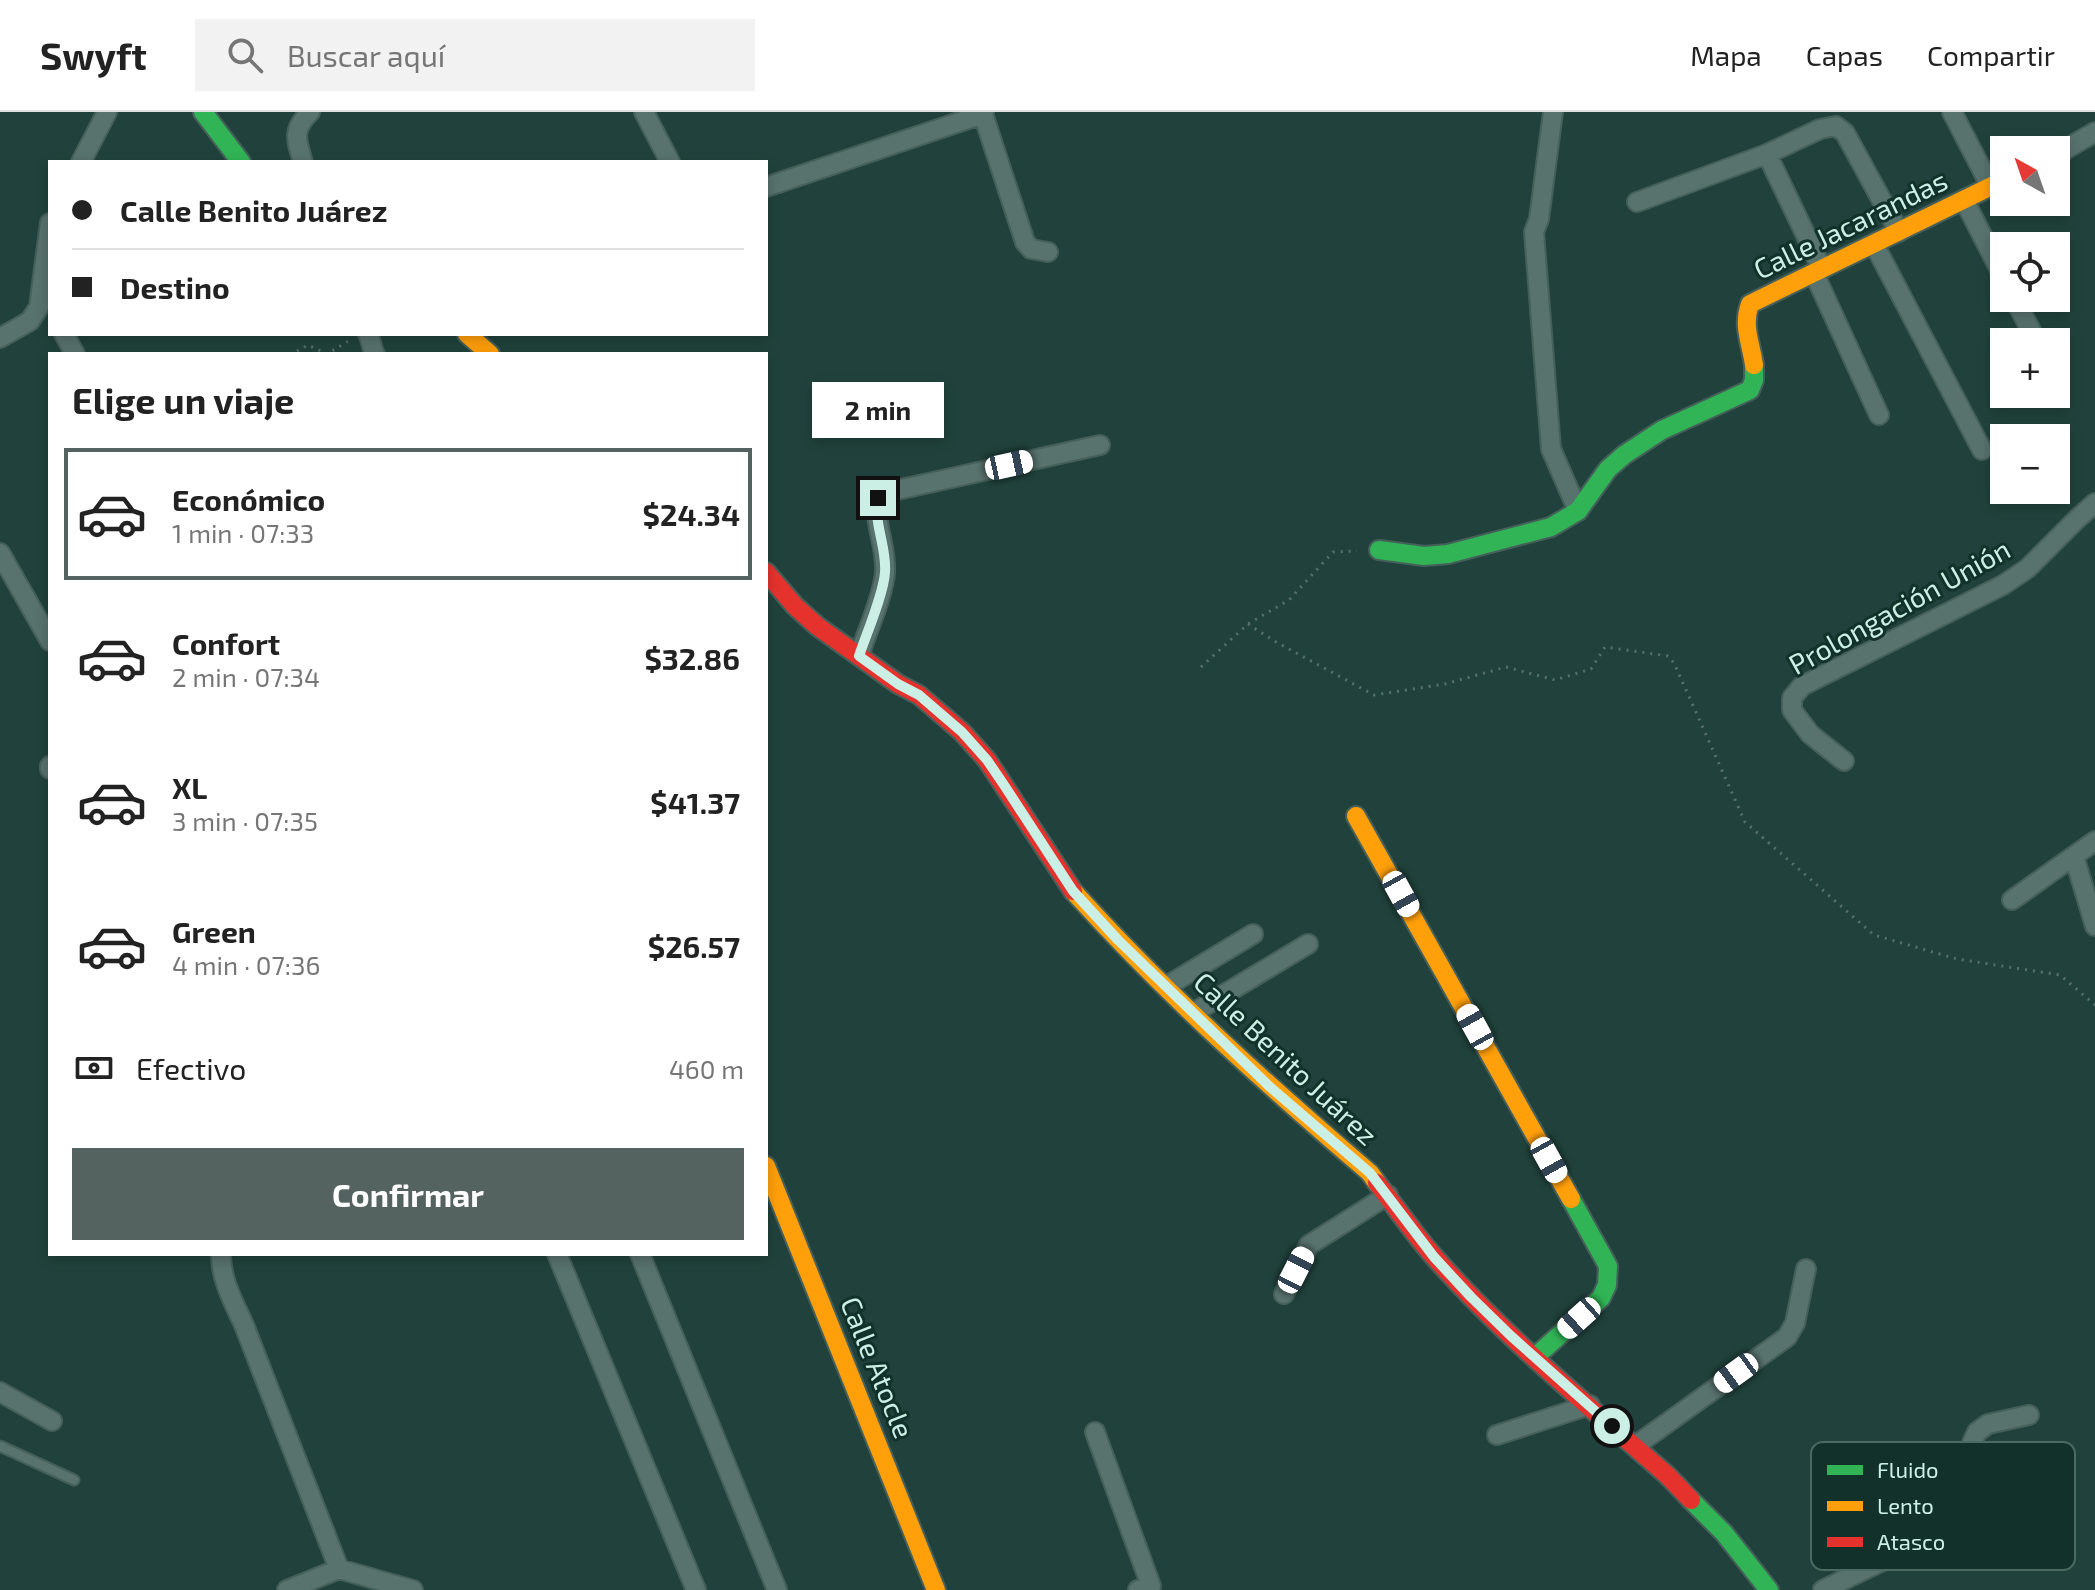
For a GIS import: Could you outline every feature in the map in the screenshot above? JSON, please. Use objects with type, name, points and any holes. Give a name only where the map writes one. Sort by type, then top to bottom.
[{"type":"street","points":[[88,159],[107,112]]},
{"type":"street","points":[[203,112],[239,160]]},
{"type":"street","points":[[302,160],[296,139],[298,124],[310,112]]},
{"type":"street","points":[[644,112],[669,160]]},
{"type":"street","points":[[1553,112],[1539,219],[1534,232],[1551,449],[1578,511]]},
{"type":"street","points":[[1952,112],[1990,173]]},
{"type":"street","points":[[768,186],[984,113],[1025,242],[1031,249],[1048,252]]},
{"type":"street","points":[[1637,202],[1767,154],[1820,129],[1836,126],[1845,133],[1899,232]]},
{"type":"street","points":[[2070,147],[2095,132]]},
{"type":"street","points":[[1767,154],[1879,415]]},
{"type":"street","name":"Calle Jacarandas","points":[[1379,550],[1424,556],[1448,554],[1551,527],[1578,511],[1608,469],[1624,455],[1662,430],[1750,390],[1755,382],[1753,358],[1743,322],[1750,304],[1990,187]]},
{"type":"street","points":[[1964,200],[1990,251]]},
{"type":"street","points":[[0,338],[30,321],[46,300],[44,262],[48,236]]},
{"type":"street","points":[[1874,244],[1982,450]]},
{"type":"street","points":[[469,336],[488,352]]},
{"type":"street","points":[[859,656],[886,575],[885,549],[876,509],[878,498],[888,492],[1100,445]]},
{"type":"street","name":"Prolongación Unión","points":[[1844,761],[1810,734],[1792,710],[1792,698],[1802,686],[2003,585],[2028,568],[2095,503]]},
{"type":"street","points":[[0,553],[42,607],[48,632]]},
{"type":"street","name":"Calle Benito Juárez","points":[[768,574],[805,616],[898,684],[919,695],[962,732],[987,760],[1073,891],[1118,940],[1270,1087],[1370,1173],[1434,1257],[1492,1319],[1668,1476],[1724,1533],[1769,1590]]},
{"type":"street","points":[[1356,816],[1608,1266],[1607,1285],[1601,1298],[1535,1357]]},
{"type":"street","points":[[2012,900],[2095,841]]},
{"type":"street","points":[[2074,856],[2095,926]]},
{"type":"street","points":[[1167,986],[1253,934]]},
{"type":"street","points":[[1193,1013],[1308,944]]},
{"type":"street","name":"Calle Atocle","points":[[768,1171],[936,1590]]},
{"type":"street","points":[[1284,1294],[1309,1245],[1388,1195]]},
{"type":"street","points":[[221,1256],[221,1269],[228,1292],[244,1325],[339,1569]]},
{"type":"street","points":[[558,1256],[696,1590]]},
{"type":"street","points":[[641,1256],[777,1590]]},
{"type":"street","points":[[1635,1446],[1787,1337],[1795,1323],[1806,1269]]},
{"type":"street","points":[[0,1392],[52,1421]]},
{"type":"street","points":[[1497,1435],[1590,1405]]},
{"type":"street","points":[[1972,1442],[1977,1432],[1988,1424],[2029,1415]]},
{"type":"street","points":[[1095,1432],[1151,1586],[1138,1590]]},
{"type":"street","points":[[287,1590],[339,1569],[410,1590]]},
{"type":"street","points":[[1823,1590],[1864,1570]]},
{"type":"lane","points":[[0,1446],[74,1480]]},
{"type":"path","points":[[330,352],[356,336]]},
{"type":"path","points":[[297,351],[308,345],[323,352]]},
{"type":"path","points":[[1201,667],[1248,624],[1289,600],[1333,552],[1379,550]]},
{"type":"path","points":[[1248,624],[1374,695],[1445,684],[1506,667],[1555,680],[1591,669],[1605,647],[1668,656],[1674,663],[1745,822],[1874,935],[1957,959],[2060,975],[2095,1005]]},
{"type":"traffic: fast","points":[[203,112],[239,160]]},
{"type":"traffic: fast","points":[[1379,550],[1424,556],[1448,554],[1551,527],[1578,511],[1608,469],[1624,455],[1662,430],[1750,390],[1754,365]]},
{"type":"traffic: fast","points":[[1535,1357],[1601,1298],[1607,1285],[1608,1266],[1571,1199]]},
{"type":"traffic: fast","points":[[1691,1500],[1724,1533],[1769,1590]]},
{"type":"traffic: slow","points":[[1754,365],[1747,327],[1750,304],[1990,187]]},
{"type":"traffic: slow","points":[[469,336],[488,352]]},
{"type":"traffic: slow","points":[[1356,816],[1571,1199]]},
{"type":"traffic: slow","points":[[1073,891],[1180,1001],[1370,1173],[1377,1183]]},
{"type":"traffic: slow","points":[[768,1171],[936,1590]]},
{"type":"traffic: jam","points":[[768,574],[817,626],[898,684],[919,695],[962,732],[987,760],[1073,891]]},
{"type":"traffic: jam","points":[[1377,1183],[1429,1251],[1464,1289],[1691,1500]]},
{"type":"route","points":[[878,498],[876,509],[885,549],[886,575],[859,656],[919,695],[962,732],[987,760],[1073,891],[1118,940],[1270,1087],[1370,1173],[1434,1257],[1492,1319],[1612,1426]]}]
